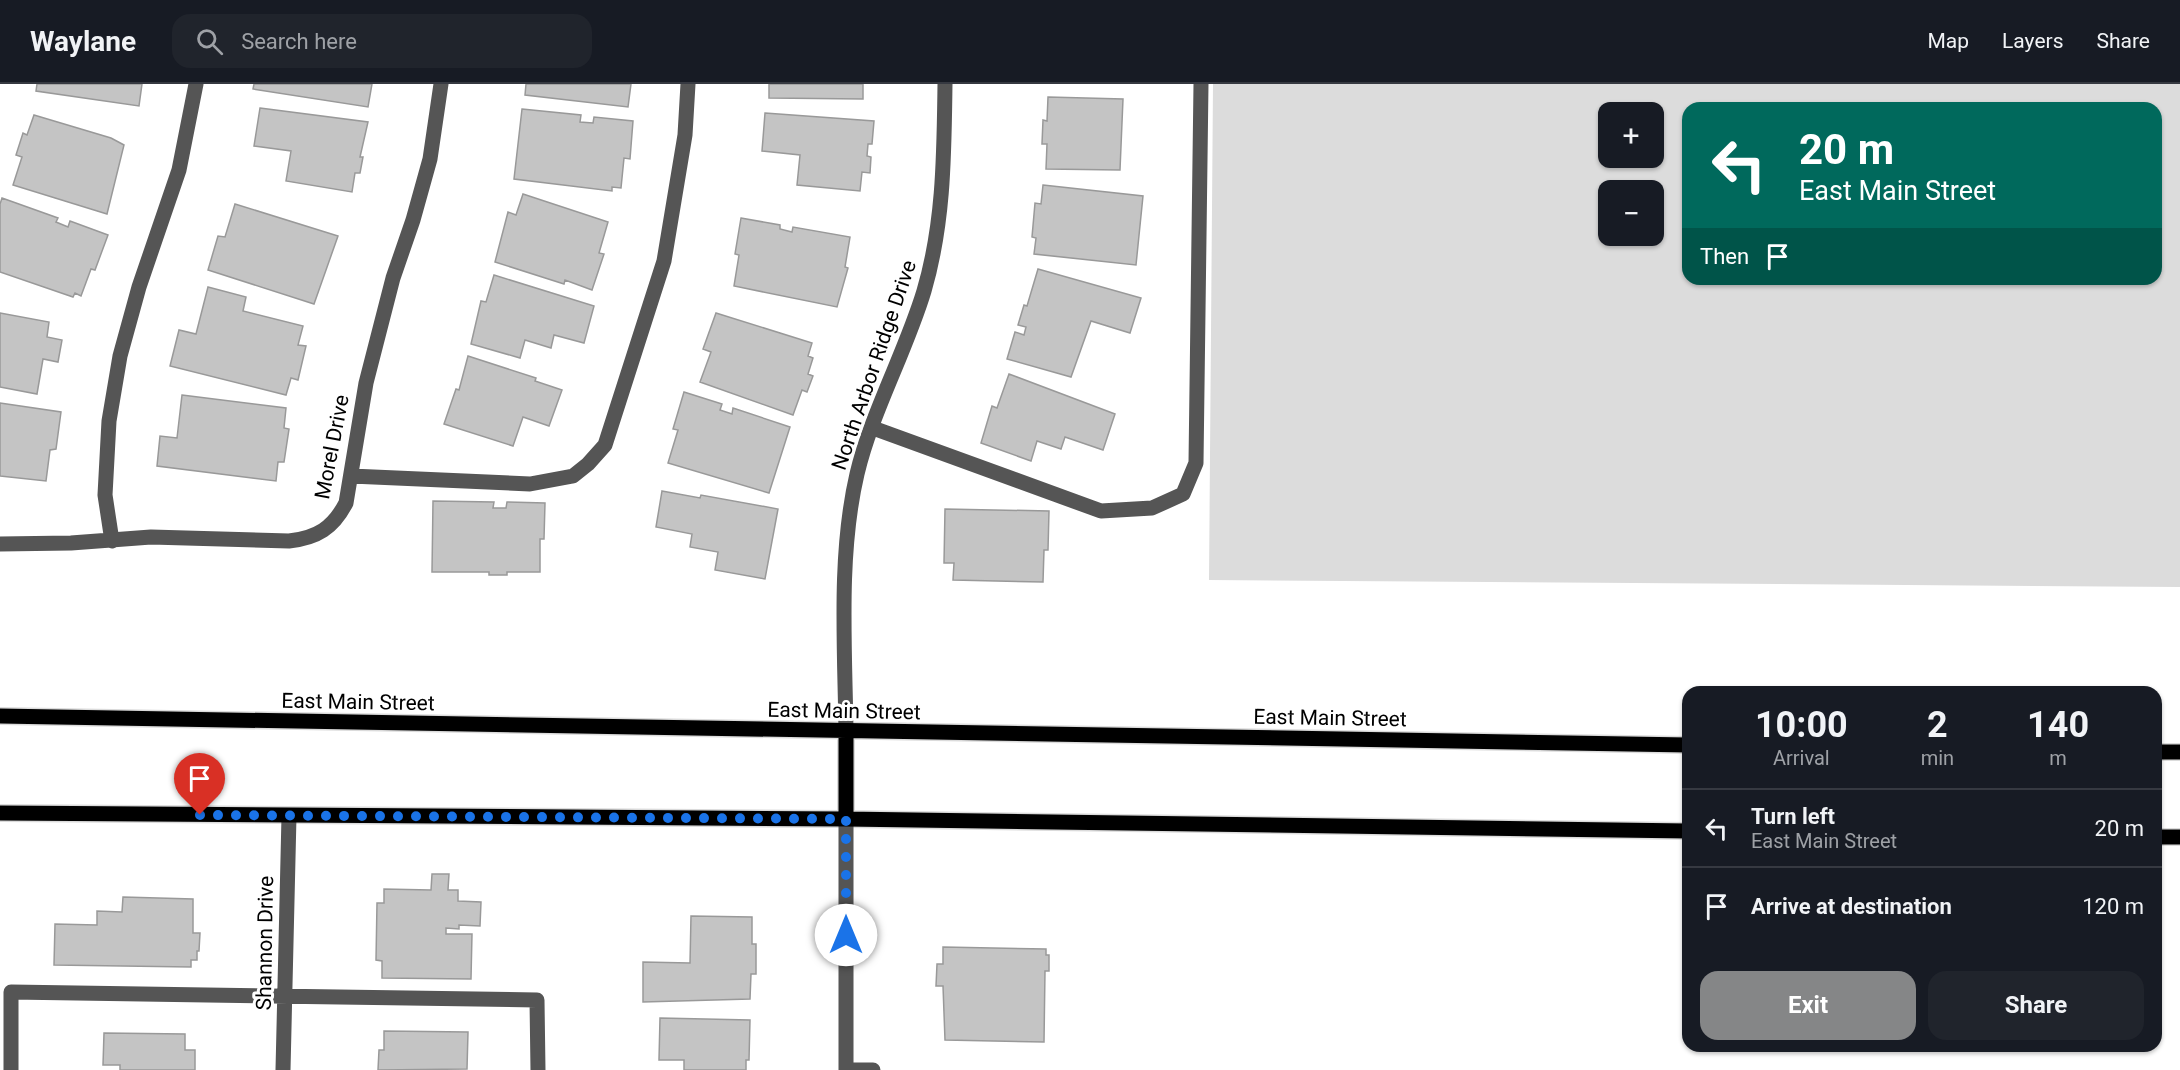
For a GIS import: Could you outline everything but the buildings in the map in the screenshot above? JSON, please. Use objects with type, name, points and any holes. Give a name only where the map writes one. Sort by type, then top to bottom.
[{"type":"main road","name":"East Main Street","points":[[0,716],[1682,745]]},
{"type":"main road","points":[[846,732],[846,819]]},
{"type":"main road","points":[[2162,752],[2180,752]]},
{"type":"main road","points":[[0,813],[846,819],[1682,831]]},
{"type":"main road","points":[[2162,837],[2180,837]]},
{"type":"street","points":[[112,541],[105,495],[109,421],[120,356],[138,287],[179,170],[196,84]]},
{"type":"street","name":"Morel Drive","points":[[0,544],[112,541],[151,537],[308,539],[324,531],[338,519],[346,503],[366,383],[393,278],[414,220],[430,159],[441,84]]},
{"type":"street","points":[[351,476],[530,484],[573,476],[588,464],[605,445],[663,261],[685,135],[688,84]]},
{"type":"street","name":"North Arbor Ridge Drive","points":[[846,732],[845,604],[849,537],[857,474],[923,291],[938,233],[943,179],[945,84]]},
{"type":"street","points":[[873,428],[1101,511],[1152,508],[1183,494],[1196,463],[1201,84]]},
{"type":"street","name":"Shannon Drive","points":[[283,1070],[289,816]]},
{"type":"street","points":[[846,819],[846,1070],[873,1070]]},
{"type":"street","points":[[11,1070],[11,992],[537,1000],[537,1070]]},
{"type":"shaded area","points":[[1213,84],[2180,84],[2180,587],[1209,580]]},
{"type":"route","points":[[200,815],[846,819],[846,935]]}]
